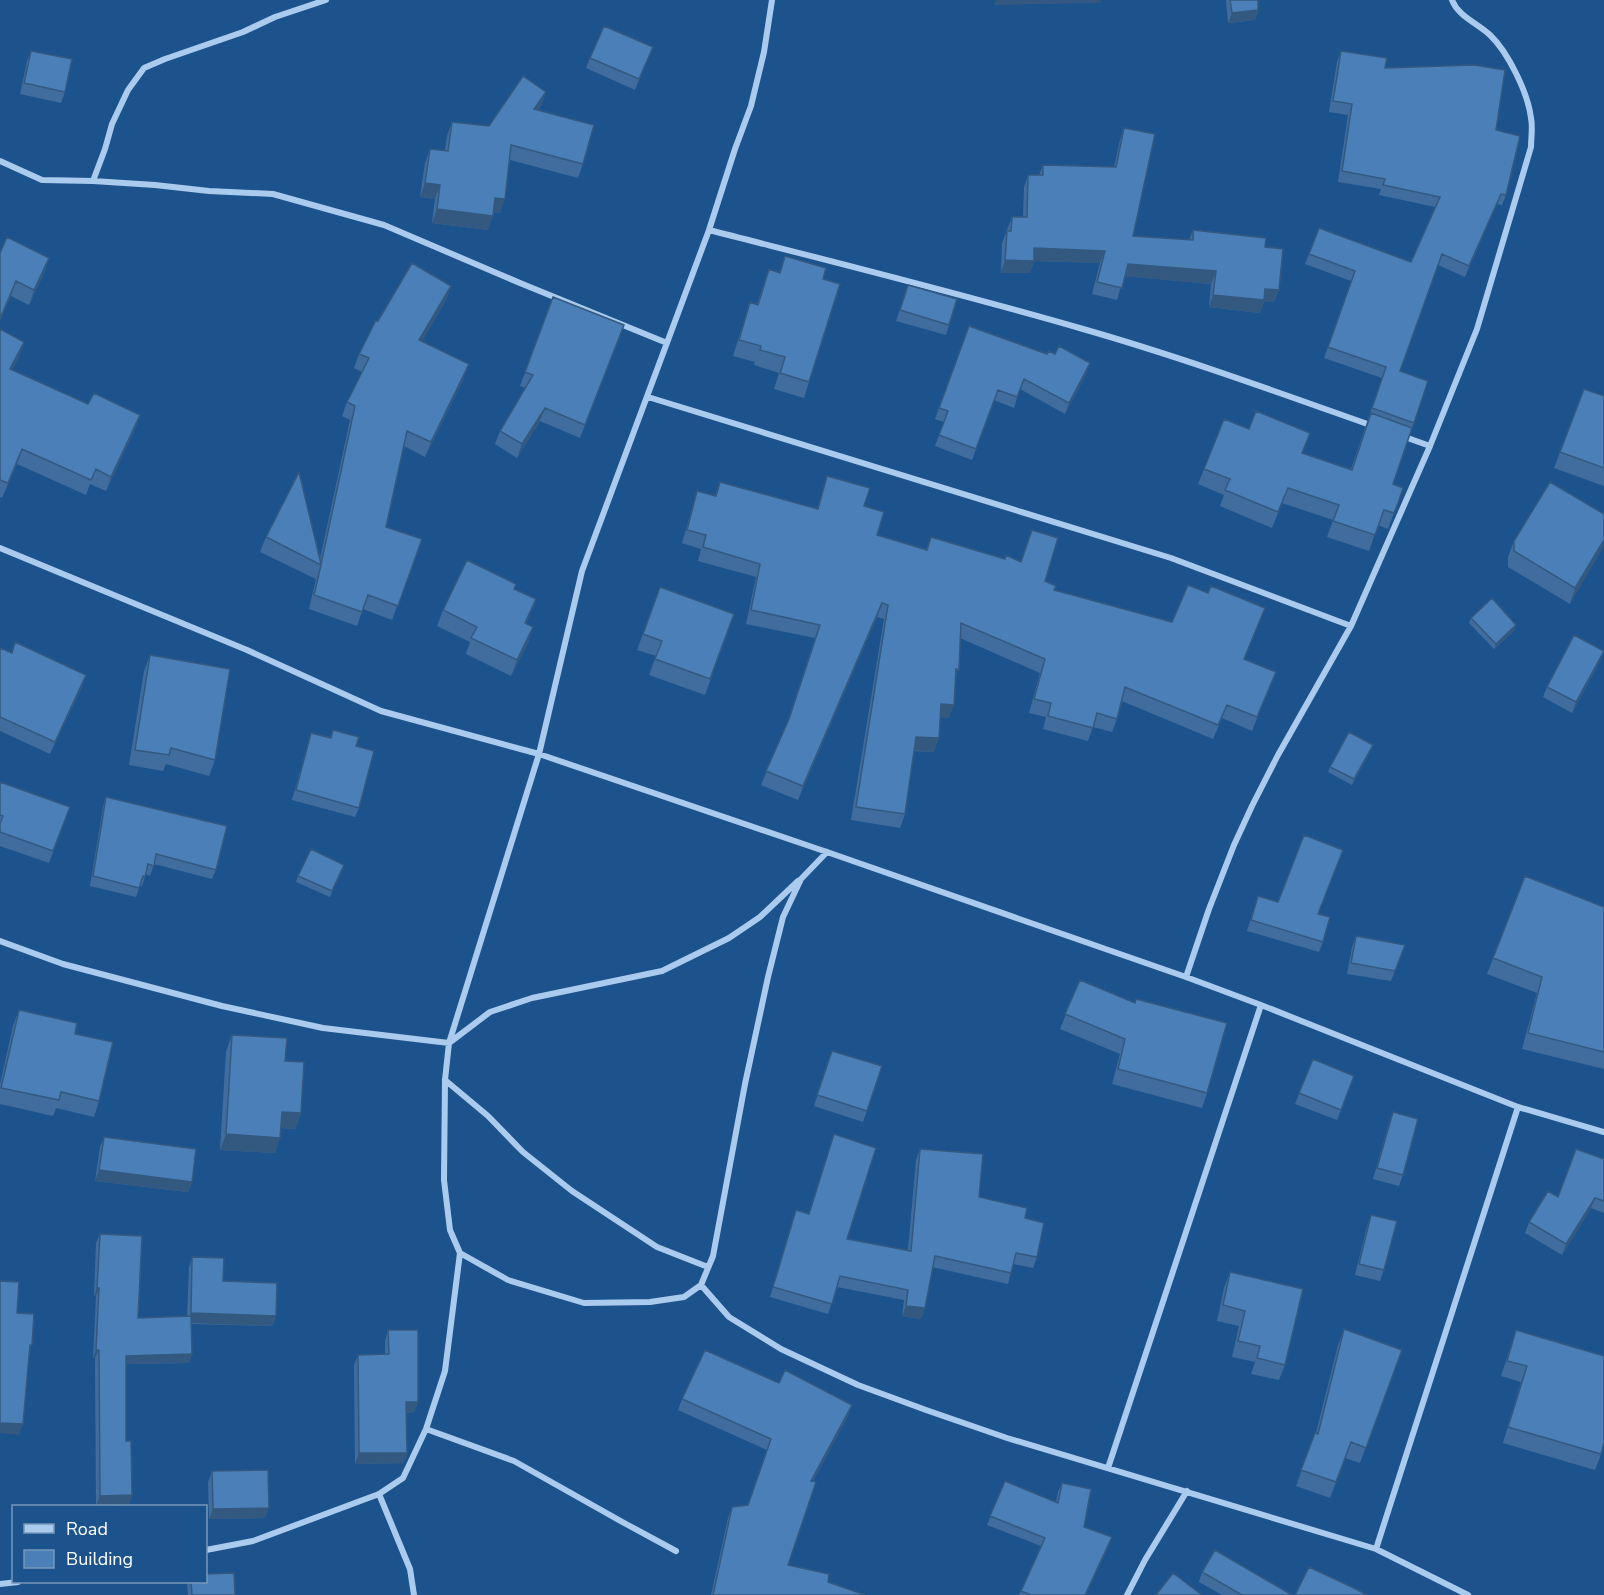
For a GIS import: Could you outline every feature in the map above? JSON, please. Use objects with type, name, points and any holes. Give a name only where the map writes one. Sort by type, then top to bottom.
[{"type":"street","points":[[93,181],[112,124],[128,90],[144,68],[165,58],[243,32],[275,17],[326,0]]},
{"type":"street","points":[[207,1550],[253,1541],[379,1494],[403,1478],[426,1429],[446,1371],[460,1253],[450,1230],[444,1180],[445,1080],[449,1043],[539,754],[582,571],[709,230],[751,106],[764,52],[772,0]]},
{"type":"street","points":[[1186,977],[1234,845],[1278,755],[1351,626],[1430,446],[1477,329],[1531,147],[1531,118],[1522,88],[1508,57],[1490,35],[1469,20],[1453,4],[1452,0]]},
{"type":"street","points":[[0,161],[42,180],[154,184],[209,191],[273,194],[384,225],[667,343]]},
{"type":"street","points":[[709,230],[1085,330],[1238,378],[1385,430]]},
{"type":"street","points":[[648,397],[1171,558],[1351,626]]},
{"type":"street","points":[[1396,434],[1430,446]]},
{"type":"street","points":[[0,548],[247,650],[381,711],[539,754],[827,852],[1186,977],[1518,1107],[1604,1132]]},
{"type":"street","points":[[0,941],[63,964],[222,1006],[323,1028],[449,1043],[490,1012],[532,998],[662,971],[729,938],[760,917],[827,852]]},
{"type":"street","points":[[460,1253],[508,1280],[584,1304],[650,1302],[684,1297],[701,1285],[713,1256],[745,1084],[768,977],[783,917],[801,879]]},
{"type":"street","points":[[1108,1468],[1261,1005]]},
{"type":"street","points":[[445,1080],[488,1116],[523,1152],[572,1191],[657,1247],[708,1267]]},
{"type":"street","points":[[1376,1550],[1518,1107]]},
{"type":"street","points":[[701,1285],[729,1317],[781,1349],[858,1385],[1007,1438],[1376,1550],[1468,1595]]},
{"type":"street","points":[[426,1429],[514,1461],[676,1551]]},
{"type":"street","points":[[1127,1595],[1145,1560],[1187,1491]]},
{"type":"street","points":[[379,1494],[410,1569],[414,1595]]},
{"type":"building","points":[[1230,0],[1258,0],[1258,10],[1232,13]]},
{"type":"building","points":[[604,26],[653,47],[639,79],[590,58]]},
{"type":"building","points":[[31,51],[72,59],[65,92],[24,83]]},
{"type":"building","points":[[1341,51],[1387,58],[1385,68],[1474,65],[1505,70],[1496,130],[1520,136],[1506,195],[1501,194],[1469,266],[1442,254],[1400,371],[1428,381],[1414,423],[1372,408],[1386,367],[1328,347],[1355,271],[1309,254],[1319,228],[1411,262],[1440,197],[1383,185],[1385,179],[1342,171],[1352,104],[1333,101]]},
{"type":"building","points":[[523,76],[546,92],[534,109],[594,125],[583,164],[511,145],[505,199],[495,198],[493,216],[437,209],[440,185],[425,183],[430,149],[448,151],[452,122],[489,126]]},
{"type":"building","points":[[1124,128],[1155,134],[1133,236],[1193,240],[1193,230],[1266,238],[1265,247],[1283,249],[1279,290],[1265,289],[1264,300],[1213,295],[1216,271],[1128,264],[1122,288],[1097,282],[1105,251],[1034,248],[1034,261],[1005,260],[1007,231],[1011,231],[1012,217],[1027,217],[1028,175],[1043,175],[1043,165],[1116,167]]},
{"type":"building","points":[[7,237],[49,258],[34,290],[16,281],[0,319],[0,253]]},
{"type":"building","points":[[785,256],[826,268],[823,279],[840,284],[809,382],[780,373],[785,357],[760,350],[761,346],[739,340],[750,302],[758,305],[769,269],[780,273]]},
{"type":"building","points":[[412,263],[451,286],[419,340],[469,364],[431,442],[407,431],[386,527],[422,539],[398,606],[368,595],[362,612],[314,595],[321,565],[266,537],[299,472],[321,564],[355,406],[347,402],[369,358],[359,354],[376,320],[378,321]]},
{"type":"building","points":[[908,285],[957,299],[949,325],[900,310]]},
{"type":"building","points":[[553,297],[624,325],[585,425],[545,408],[522,444],[500,431],[533,375],[525,372]]},
{"type":"building","points":[[969,326],[1047,354],[1049,351],[1055,354],[1059,346],[1090,363],[1069,403],[1024,379],[1017,397],[998,390],[976,449],[939,435],[948,411],[939,408]]},
{"type":"building","points":[[0,329],[24,342],[10,369],[88,404],[94,393],[140,415],[111,477],[96,469],[91,480],[22,449],[8,483],[0,480]]},
{"type":"building","points":[[1584,389],[1604,396],[1604,468],[1560,452]]},
{"type":"building","points":[[1256,411],[1310,433],[1302,453],[1352,470],[1371,413],[1412,428],[1393,484],[1403,488],[1398,503],[1394,513],[1384,510],[1375,535],[1333,521],[1339,505],[1288,488],[1278,512],[1225,490],[1230,479],[1204,469],[1224,419],[1249,429]]},
{"type":"building","points":[[827,476],[870,488],[864,506],[884,512],[877,535],[927,550],[931,537],[1005,559],[1006,555],[1021,562],[1032,530],[1058,538],[1045,581],[1056,586],[1054,590],[1172,622],[1188,585],[1208,593],[1211,586],[1265,608],[1244,659],[1276,672],[1257,717],[1227,705],[1218,725],[1125,687],[1117,719],[1097,713],[1093,728],[1048,716],[1051,703],[1034,699],[1045,659],[961,623],[959,670],[956,669],[954,705],[941,704],[939,738],[916,737],[905,814],[856,807],[888,605],[882,603],[803,786],[766,771],[789,719],[820,625],[751,610],[760,564],[703,547],[706,535],[687,530],[697,491],[716,496],[720,482],[818,509]]},
{"type":"building","points":[[1550,482],[1604,514],[1604,540],[1575,588],[1514,551],[1514,541]]},
{"type":"building","points":[[467,560],[516,584],[514,589],[536,599],[525,623],[533,627],[517,660],[471,638],[477,627],[443,610]]},
{"type":"building","points":[[660,587],[734,614],[710,679],[655,659],[662,641],[643,634]]},
{"type":"building","points":[[1492,598],[1516,625],[1496,644],[1471,618]]},
{"type":"building","points":[[1574,635],[1604,651],[1576,702],[1547,687]]},
{"type":"building","points":[[15,642],[86,675],[55,742],[0,717],[0,648],[12,653]]},
{"type":"building","points":[[150,655],[230,669],[215,760],[171,748],[169,755],[135,750]]},
{"type":"building","points":[[333,730],[359,737],[356,746],[374,751],[359,808],[296,790],[311,733],[331,738]]},
{"type":"building","points":[[1349,732],[1373,745],[1354,779],[1330,767]]},
{"type":"building","points":[[0,782],[70,807],[53,851],[0,832],[3,816],[0,815]]},
{"type":"building","points":[[106,797],[227,826],[216,870],[156,854],[154,866],[148,864],[139,888],[93,876]]},
{"type":"building","points":[[1304,835],[1343,850],[1318,914],[1330,917],[1323,942],[1251,920],[1258,896],[1278,902]]},
{"type":"building","points":[[311,849],[344,865],[332,891],[298,876]]},
{"type":"building","points":[[1525,876],[1604,907],[1604,1052],[1528,1033],[1542,977],[1493,958]]},
{"type":"building","points":[[1356,936],[1405,945],[1395,971],[1351,963]]},
{"type":"building","points":[[1080,980],[1135,1003],[1136,999],[1227,1023],[1207,1093],[1118,1069],[1125,1039],[1065,1014]]},
{"type":"building","points":[[19,1010],[77,1023],[75,1034],[113,1042],[99,1101],[61,1092],[59,1100],[1,1088]]},
{"type":"building","points":[[232,1035],[287,1038],[285,1061],[304,1062],[301,1113],[282,1112],[280,1138],[226,1134]]},
{"type":"building","points":[[832,1051],[882,1066],[867,1111],[817,1095]]},
{"type":"building","points":[[1313,1059],[1354,1076],[1341,1110],[1299,1093]]},
{"type":"building","points":[[1393,1112],[1418,1119],[1403,1175],[1377,1168]]},
{"type":"building","points":[[834,1134],[876,1148],[847,1239],[911,1251],[920,1149],[983,1154],[979,1197],[1027,1208],[1025,1218],[1044,1223],[1037,1257],[1016,1253],[1011,1273],[935,1256],[925,1308],[906,1306],[908,1290],[840,1276],[832,1304],[773,1287],[796,1210],[809,1214]]},
{"type":"building","points":[[104,1137],[196,1149],[192,1182],[99,1170]]},
{"type":"building","points":[[1576,1149],[1604,1159],[1604,1201],[1595,1198],[1566,1244],[1529,1222],[1548,1191],[1558,1197]]},
{"type":"building","points":[[1371,1215],[1397,1221],[1384,1270],[1359,1264]]},
{"type":"building","points":[[100,1234],[142,1236],[138,1318],[191,1316],[192,1354],[126,1356],[126,1441],[131,1441],[132,1495],[100,1496],[99,1350],[96,1350]]},
{"type":"building","points":[[192,1257],[224,1258],[223,1281],[277,1283],[276,1316],[191,1313]]},
{"type":"building","points":[[1230,1272],[1303,1289],[1285,1365],[1257,1358],[1260,1346],[1238,1341],[1245,1311],[1223,1305]]},
{"type":"building","points":[[0,1281],[19,1282],[17,1313],[34,1314],[23,1424],[0,1423]]},
{"type":"building","points":[[1344,1329],[1402,1350],[1366,1448],[1351,1442],[1336,1482],[1301,1470],[1315,1433],[1318,1434]]},
{"type":"building","points":[[388,1330],[418,1330],[418,1402],[406,1402],[407,1453],[359,1453],[358,1355],[389,1354]]},
{"type":"building","points":[[1516,1330],[1604,1356],[1604,1443],[1601,1454],[1508,1427],[1527,1366],[1507,1361]]},
{"type":"building","points":[[705,1350],[779,1383],[785,1370],[852,1405],[811,1481],[816,1482],[788,1565],[829,1574],[828,1582],[865,1595],[713,1595],[732,1507],[748,1505],[771,1439],[682,1399]]},
{"type":"building","points":[[268,1470],[269,1508],[213,1509],[212,1471]]},
{"type":"building","points":[[1005,1481],[1058,1503],[1062,1483],[1091,1489],[1084,1527],[1112,1537],[1085,1595],[1031,1595],[1021,1591],[1045,1538],[990,1516]]},
{"type":"building","points":[[1215,1550],[1292,1595],[1242,1595],[1202,1572]]},
{"type":"building","points":[[1309,1567],[1356,1589],[1367,1595],[1295,1595]]},
{"type":"building","points":[[234,1573],[235,1595],[192,1595],[191,1583],[207,1583],[207,1574]]},
{"type":"building","points":[[1173,1573],[1202,1595],[1156,1595]]}]
